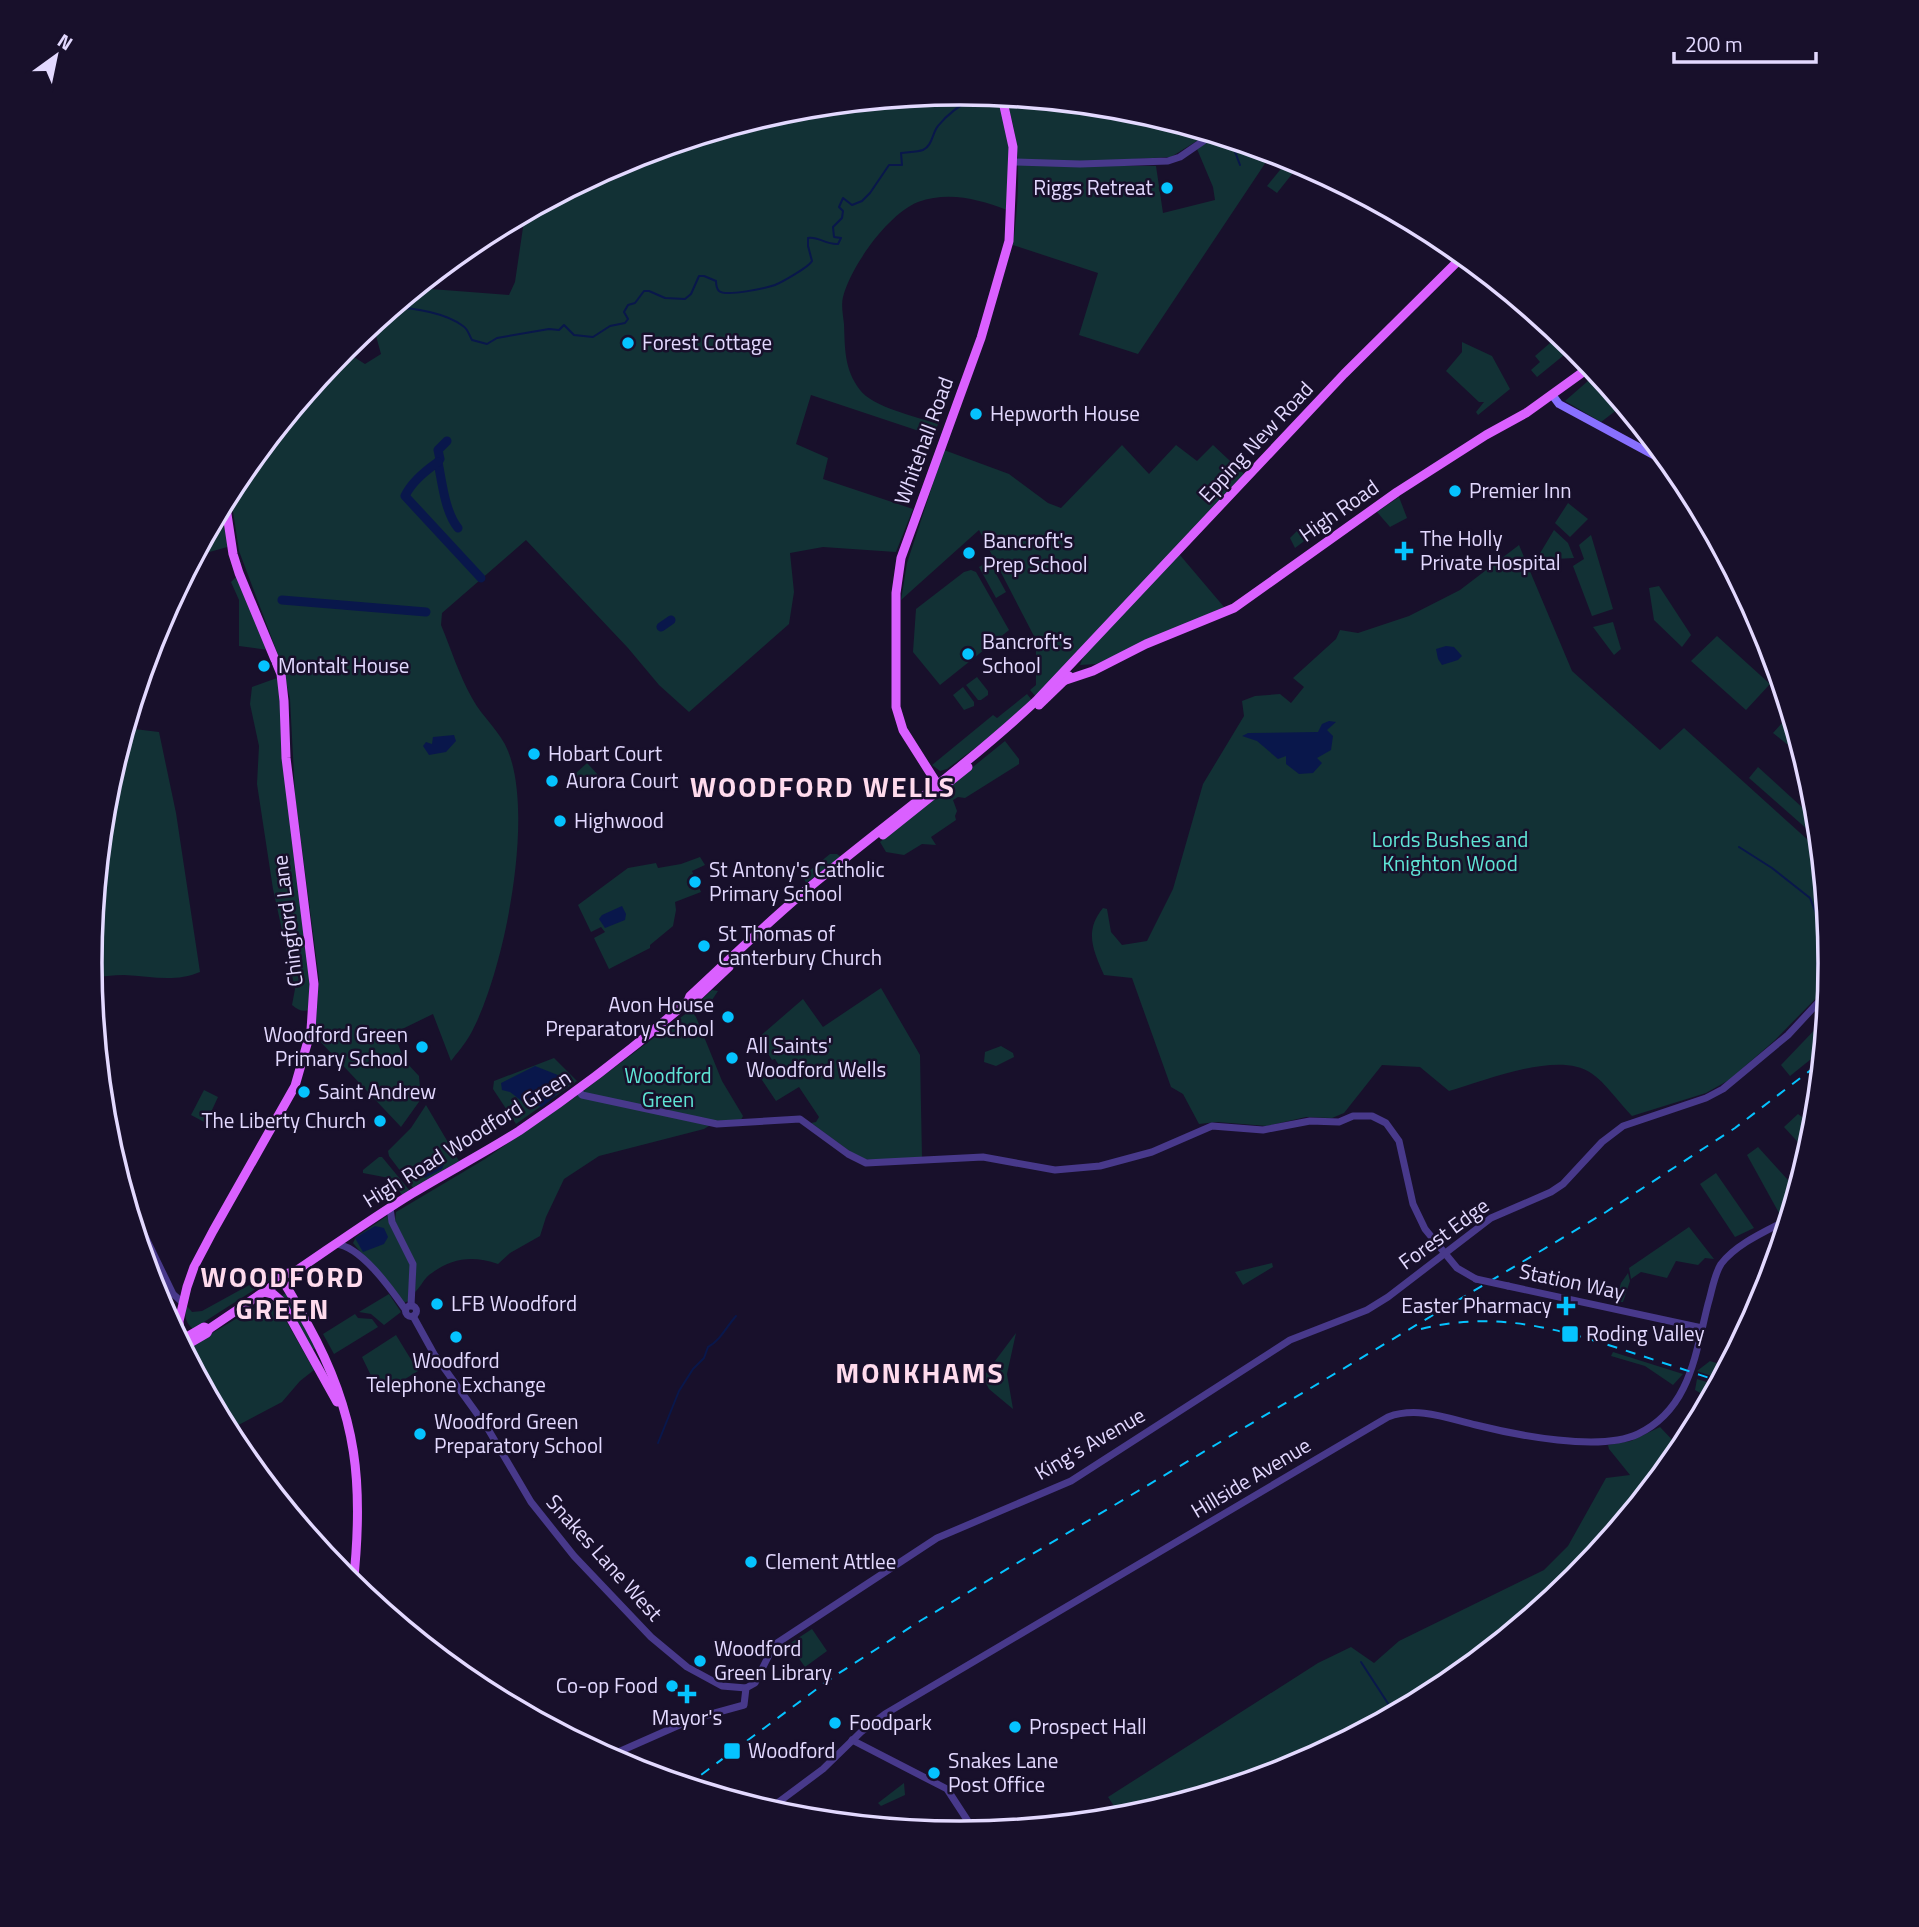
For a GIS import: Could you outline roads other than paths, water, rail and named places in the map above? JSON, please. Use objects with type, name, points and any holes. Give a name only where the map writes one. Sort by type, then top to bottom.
[{"type":"main road","name":"Whitehall Road","points":[[939,787],[903,730],[898,715],[896,593],[901,558],[981,338],[1003,264],[1010,230],[1013,162],[1013,147],[1004,107]]},
{"type":"main road","name":"Epping New Road","points":[[1067,674],[1079,656],[1344,374],[1455,264]]},
{"type":"main road","name":"High Road","points":[[1067,674],[1099,667],[1146,644],[1234,608],[1397,492],[1486,435],[1527,414],[1582,374]]},
{"type":"main road","points":[[1553,396],[1559,404],[1648,452]]},
{"type":"main road","name":"Chingford Lane","points":[[180,1320],[182,1302],[198,1258],[295,1086],[310,1035],[314,1001],[286,758],[281,674],[239,573],[227,516]]},
{"type":"main road","name":"High Road Woodford Green","points":[[189,1340],[204,1327],[209,1329],[264,1292],[292,1278],[293,1273],[335,1244],[390,1208],[464,1166],[578,1090],[688,1001],[766,925],[939,787],[1067,674]]},
{"type":"main road","points":[[279,1284],[331,1370],[344,1406],[358,1482],[359,1531],[355,1572]]},
{"type":"main road","points":[[264,1292],[273,1294],[281,1301],[330,1387],[347,1426]]},
{"type":"street","points":[[1013,162],[1080,164],[1167,161],[1180,157],[1203,141]]},
{"type":"street","name":"Forest Edge","points":[[1388,1297],[1492,1218],[1563,1184],[1602,1142],[1623,1126],[1706,1098],[1723,1089],[1788,1035],[1817,1004]]},
{"type":"street","name":"Station Way","points":[[578,1090],[582,1095],[717,1124],[800,1119],[848,1154],[866,1163],[976,1157],[1055,1170],[1100,1166],[1144,1154],[1167,1147],[1212,1126],[1263,1130],[1310,1121],[1339,1122],[1353,1116],[1372,1116],[1391,1129],[1399,1141],[1413,1204],[1425,1229],[1457,1268],[1476,1279],[1702,1328]]},
{"type":"street","points":[[335,1244],[353,1250],[408,1308],[415,1294],[413,1264],[392,1222],[390,1208]]},
{"type":"street","name":"Hillside Avenue","points":[[779,1802],[823,1769],[873,1723],[897,1707],[1388,1417],[1403,1413],[1424,1413],[1528,1436],[1608,1440],[1630,1437],[1650,1427],[1669,1412],[1687,1381],[1721,1265],[1737,1249],[1776,1227]]},
{"type":"street","points":[[150,1248],[170,1289],[176,1299],[182,1302]]},
{"type":"street","name":"King's Avenue","points":[[746,1688],[755,1683],[774,1645],[937,1538],[1071,1481],[1281,1345],[1305,1333],[1359,1314],[1388,1297]]},
{"type":"street","name":"Snakes Lane West","points":[[408,1308],[407,1315],[413,1316],[433,1354],[494,1440],[531,1502],[574,1556],[671,1654],[701,1676],[729,1687],[746,1688]]},
{"type":"street","points":[[620,1751],[693,1718],[744,1705],[746,1688]]},
{"type":"street","points":[[852,1740],[947,1789],[968,1822]]},
{"type":"waterway","points":[[406,308],[456,321],[465,327],[472,340],[487,344],[497,338],[549,329],[559,330],[564,325],[574,335],[593,337],[610,326],[625,323],[628,319],[624,312],[628,305],[635,303],[644,291],[665,298],[685,299],[691,294],[699,276],[716,281],[718,290],[723,293],[775,285],[810,264],[812,261],[808,238],[838,244],[841,238],[834,237],[833,227],[842,218],[843,211],[839,207],[843,198],[852,205],[862,201],[889,165],[902,165],[901,153],[926,148],[942,121],[962,105]]},
{"type":"waterway","points":[[1235,151],[1240,165]]},
{"type":"waterway","points":[[447,441],[438,450],[438,462],[447,505],[458,528]]},
{"type":"waterway","points":[[438,462],[411,486],[405,496],[481,578]]},
{"type":"waterway","points":[[282,600],[426,612]]},
{"type":"waterway","points":[[661,627],[671,620]]},
{"type":"waterway","points":[[1739,847],[1772,868],[1810,898],[1816,914]]},
{"type":"waterway","points":[[1818,961],[1818,968]]},
{"type":"waterway","points":[[658,1443],[679,1391],[693,1369],[704,1358],[708,1347],[720,1337],[736,1316]]},
{"type":"waterway","points":[[1361,1662],[1389,1706]]},
{"type":"railway","points":[[695,1779],[833,1677],[920,1621],[1606,1212],[1735,1128],[1811,1070]]},
{"type":"railway","points":[[1421,1329],[1473,1321],[1546,1328],[1596,1341],[1711,1379]]},
{"type":"place","name":"Riggs Retreat","points":[[1167,188]]},
{"type":"place","name":"Forest Cottage","points":[[628,343]]},
{"type":"place","name":"Hepworth House","points":[[976,414]]},
{"type":"place","name":"Premier Inn","points":[[1455,491]]},
{"type":"place","name":"The Holly Private Hospital","points":[[1404,551]]},
{"type":"place","name":"Bancroft's Prep School","points":[[969,553]]},
{"type":"place","name":"Bancroft's School","points":[[968,654]]},
{"type":"place","name":"Montalt House","points":[[264,666]]},
{"type":"place","name":"Hobart Court","points":[[534,754]]},
{"type":"place","name":"Aurora Court","points":[[552,781]]},
{"type":"place","name":"Highwood","points":[[560,821]]},
{"type":"place","name":"St Antony's Catholic Primary School","points":[[695,882]]},
{"type":"place","name":"St Thomas of Canterbury Church","points":[[704,946]]},
{"type":"place","name":"Avon House Preparatory School","points":[[728,1017]]},
{"type":"place","name":"Woodford Green Primary School","points":[[422,1047]]},
{"type":"place","name":"All Saints' Woodford Wells","points":[[732,1058]]},
{"type":"place","name":"Saint Andrew","points":[[304,1092]]},
{"type":"place","name":"The Liberty Church","points":[[380,1121]]},
{"type":"place","name":"LFB Woodford","points":[[437,1304]]},
{"type":"place","name":"Easter Pharmacy","points":[[1566,1306]]},
{"type":"place","name":"Roding Valley","points":[[1570,1334]]},
{"type":"place","name":"Woodford Telephone Exchange","points":[[456,1337]]},
{"type":"place","name":"Woodford Green Preparatory School","points":[[420,1434]]},
{"type":"place","name":"Clement Attlee","points":[[751,1562]]},
{"type":"place","name":"Woodford Green Library","points":[[700,1661]]},
{"type":"place","name":"Co-op Food","points":[[672,1686]]},
{"type":"place","name":"Mayor's","points":[[687,1694]]},
{"type":"place","name":"Foodpark","points":[[835,1723]]},
{"type":"place","name":"Prospect Hall","points":[[1015,1727]]},
{"type":"place","name":"Woodford","points":[[732,1751]]},
{"type":"place","name":"Snakes Lane Post Office","points":[[934,1773]]},
{"type":"district","name":"WOODFORD WELLS","points":[[823,787]]},
{"type":"district","name":"WOODFORD GREEN","points":[[283,1293]]},
{"type":"district","name":"MONKHAMS","points":[[920,1373]]},
{"type":"park label","name":"Lords Bushes and Knighton Wood","points":[[1450,852]]},
{"type":"park label","name":"Woodford Green","points":[[668,1088]]}]
